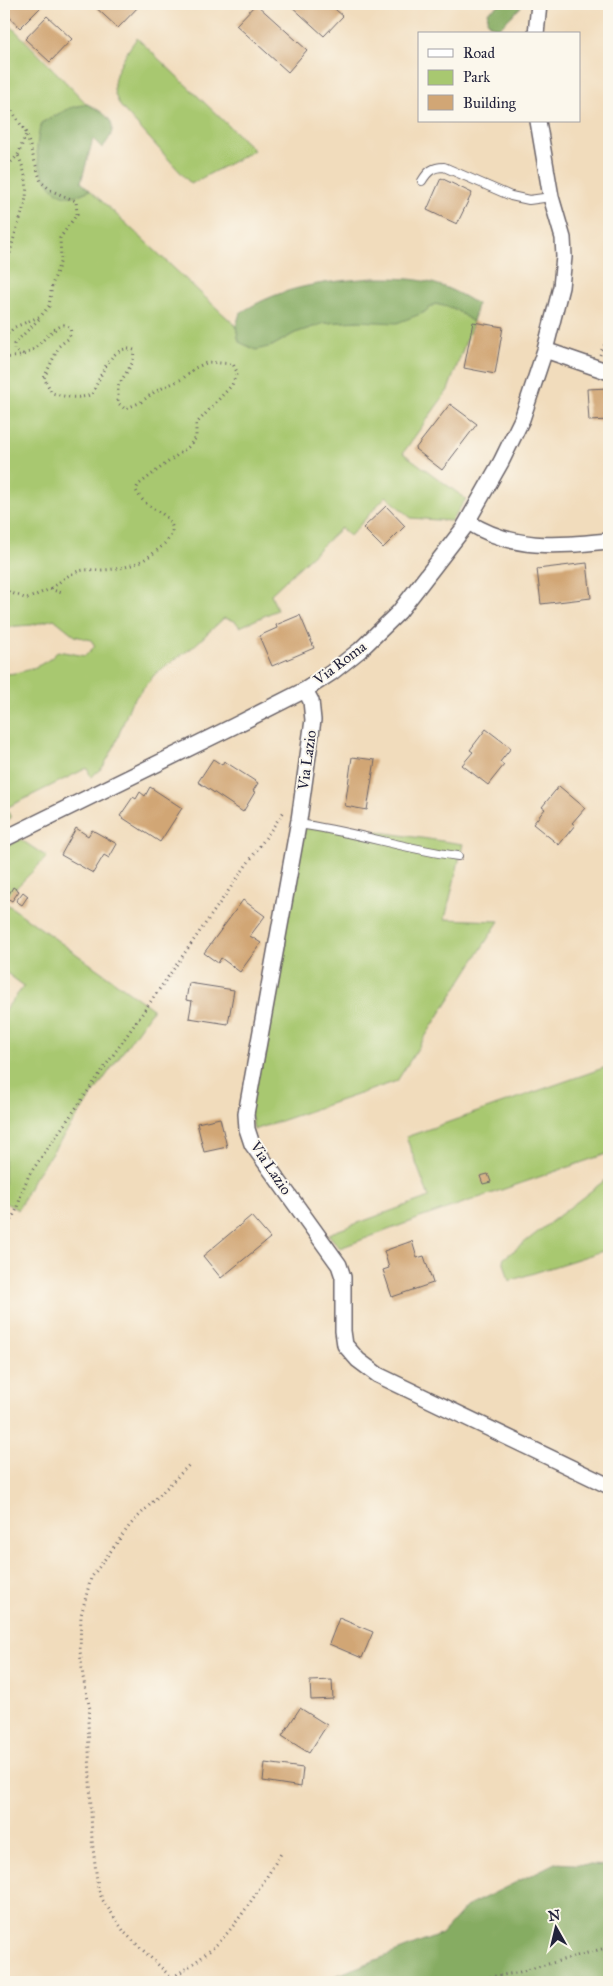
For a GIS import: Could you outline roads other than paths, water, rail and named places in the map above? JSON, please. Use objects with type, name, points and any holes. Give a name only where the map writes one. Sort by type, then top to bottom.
[{"type":"street","points":[[536,32],[538,4]]},
{"type":"street","name":"Via Roma","points":[[4,839],[305,690],[351,657],[392,619],[468,522],[522,419],[545,350],[561,287],[564,257],[563,238],[551,197],[538,122]]},
{"type":"street","points":[[545,350],[609,372]]},
{"type":"street","points":[[468,522],[489,533],[523,544],[544,546],[609,541]]},
{"type":"street","name":"Via Lazio","points":[[305,690],[310,702],[312,720],[298,824],[246,1114],[247,1129],[252,1144],[339,1265],[343,1277],[343,1331],[345,1345],[358,1360],[378,1375],[609,1486]]},
{"type":"lane","points":[[422,181],[427,173],[435,167],[444,167],[511,196],[529,200],[551,197]]},
{"type":"lane","points":[[298,824],[341,830],[422,850],[458,856]]}]
